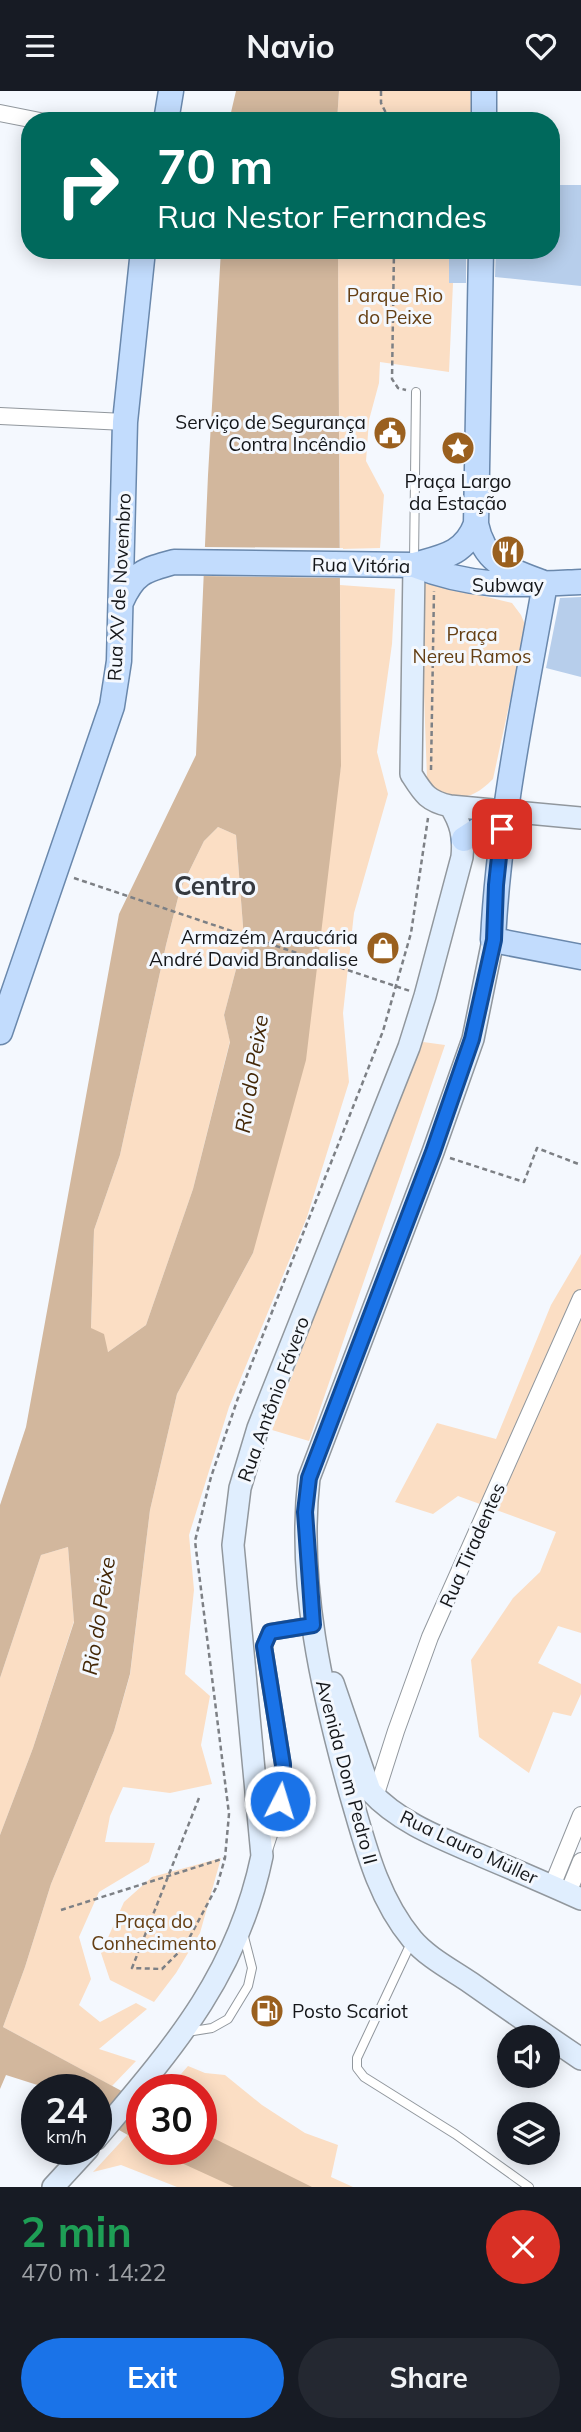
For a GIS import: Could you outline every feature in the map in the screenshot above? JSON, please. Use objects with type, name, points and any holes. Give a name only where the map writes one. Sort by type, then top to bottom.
[{"type":"main road","points":[[168,112],[171,91]]},
{"type":"main road","points":[[484,91],[484,112]]},
{"type":"main road","name":"Rua XV de Novembro","points":[[0,1032],[112,706],[121,603],[125,422],[142,259]]},
{"type":"main road","points":[[481,259],[476,524],[480,542],[489,556],[545,584]]},
{"type":"main road","name":"Rua Vitória","points":[[124,523],[129,537],[144,554],[181,562],[414,565],[443,576],[471,582],[516,586],[581,582]]},
{"type":"main road","points":[[476,524],[471,538],[457,551],[414,565],[411,773],[422,793],[430,800],[450,806],[581,818]]},
{"type":"main road","name":"Rua Vitória","points":[[121,603],[129,585],[140,573],[181,562]]},
{"type":"main road","name":"Avenida Dom Pedro II","points":[[545,584],[504,812],[494,940],[472,1039],[433,1152],[309,1478],[305,1512],[313,1625],[327,1709],[367,1852],[386,1901],[413,1940],[438,1961],[581,2059]]},
{"type":"main road","points":[[450,806],[459,820],[464,839],[478,830],[497,839],[500,845]]},
{"type":"main road","name":"Rua Antônio Fávero","points":[[112,2120],[169,2053],[220,1973],[242,1928],[262,1856],[233,1545],[240,1488],[258,1427],[385,1112],[425,996],[456,883],[464,839]]},
{"type":"main road","points":[[494,940],[581,957]]},
{"type":"main road","name":"Rua Lauro Müller","points":[[313,1625],[370,1791],[375,1797],[398,1815],[431,1834],[567,1893]]},
{"type":"main road","points":[[53,2187],[74,2165]]},
{"type":"street","points":[[0,113],[21,117]]},
{"type":"street","points":[[0,417],[125,422]]},
{"type":"street","name":"Rua Tiradentes","points":[[375,1797],[430,1637],[581,1298]]},
{"type":"street","points":[[262,1856],[280,1801],[283,1765],[264,1646],[270,1632],[313,1625]]},
{"type":"street","points":[[567,1893],[581,1815]]},
{"type":"street","points":[[567,1893],[581,1861]]},
{"type":"lane","points":[[414,565],[416,392]]},
{"type":"lane","points":[[184,2032],[212,2028],[228,2019],[248,1986],[252,1968],[242,1928]]},
{"type":"lane","points":[[413,1940],[357,2057],[357,2068],[364,2077],[455,2134],[529,2187]]},
{"type":"path","points":[[381,91],[381,103],[386,112]]},
{"type":"path","points":[[55,872],[425,996]]},
{"type":"path","points":[[433,1152],[524,1182],[537,1149],[581,1165]]},
{"type":"path","points":[[132,1968],[199,1798]]},
{"type":"path","points":[[61,1910],[225,1859]]},
{"type":"green space","points":[[339,91],[478,91],[478,112],[338,112]]},
{"type":"green space","name":"Parque Rio do Peixe","points":[[338,259],[449,259],[449,282],[453,283],[449,372],[380,362],[379,383],[369,420],[366,461],[384,495],[380,548],[340,549]]},
{"type":"green space","name":"Praça Nereu Ramos","points":[[420,581],[512,603],[526,627],[493,779],[479,791],[466,796],[434,794],[427,779]]},
{"type":"green space","points":[[340,585],[395,589],[392,644],[377,752],[388,794],[354,913],[343,1013],[349,1082],[307,1217],[229,1407],[189,1535],[194,1590],[185,1674],[210,1696],[201,1745],[212,1784],[170,1793],[123,1787],[110,1816],[105,1842],[155,1843],[149,1862],[99,1892],[79,1937],[91,1979],[79,2005],[100,2022],[136,2003],[147,2009],[99,2049],[136,2061],[112,2086],[112,2074],[90,2074],[3,2027],[51,1884],[114,1731],[130,1675],[150,1510],[177,1394],[253,1253],[341,766]]},
{"type":"green space","points":[[218,827],[236,835],[244,939],[224,1015],[230,1041],[193,1189],[146,1325],[108,1352],[91,1328],[94,1230],[120,1155],[180,890],[204,841]]},
{"type":"green space","points":[[416,1041],[445,1045],[309,1441],[272,1430]]},
{"type":"green space","points":[[581,1254],[581,1633],[558,1626],[538,1663],[581,1684],[581,1694],[571,1716],[553,1712],[529,1773],[479,1737],[471,1660],[513,1598],[540,1572],[556,1532],[458,1496],[433,1514],[395,1502],[437,1423],[496,1439],[551,1305]]},
{"type":"green space","points":[[68,1547],[74,1621],[33,1748],[0,1835],[0,1678],[41,1555]]},
{"type":"green space","name":"Praça do Conhecimento","points":[[221,1858],[200,1933],[176,1973],[154,2002],[110,1980],[101,1953],[124,1902],[152,1877]]},
{"type":"green space","points":[[188,2066],[215,2074],[181,2074]]},
{"type":"green space","points":[[217,2074],[225,2075],[262,2105],[305,2133],[338,2145],[331,2177],[353,2187],[177,2187],[121,2165],[93,2172],[99,2165],[112,2165],[112,2151],[126,2136],[126,2165],[217,2165]]},
{"type":"water","points":[[236,91],[339,91],[338,112],[231,112]]},
{"type":"water","name":"Rio do Peixe","points":[[220,259],[338,259],[341,766],[306,1060],[253,1253],[177,1394],[150,1510],[130,1674],[114,1731],[51,1884],[3,2027],[90,2074],[21,2074],[21,2080],[6,2075],[0,2089],[0,1835],[33,1748],[74,1622],[68,1547],[41,1555],[0,1678],[0,1505],[26,1427],[119,914],[196,755]],"holes":[[[218,827],[236,835],[244,939],[224,1015],[230,1042],[193,1189],[146,1325],[108,1352],[104,1334],[91,1328],[94,1230],[120,1155],[180,890],[204,841]]]},
{"type":"water","points":[[112,2086],[126,2093],[126,2134],[112,2126]]},
{"type":"water","points":[[217,2140],[312,2187],[234,2187],[186,2165],[217,2165]]},
{"type":"pier","points":[[202,547],[343,548],[343,578],[201,576]]},
{"type":"building","points":[[560,185],[581,185],[581,286],[495,277],[496,259],[560,259]]},
{"type":"building","points":[[449,259],[466,259],[466,283],[449,283]]},
{"type":"building","points":[[581,597],[581,677],[546,668],[560,598]]},
{"type":"place","name":"Serviço de Segurança Contra Incêndio","points":[[390,433]]},
{"type":"place","name":"Praça Largo da Estação","points":[[458,448]]},
{"type":"place","name":"Subway","points":[[508,552]]},
{"type":"place","name":"Armazém Araucária André David Brandalise","points":[[383,948]]},
{"type":"place","name":"Posto Scariot","points":[[267,2011]]},
{"type":"district","name":"Centro","points":[[215,886]]},
{"type":"route","points":[[280,1801],[283,1765],[264,1646],[270,1632],[313,1625],[305,1512],[309,1478],[433,1152],[472,1039],[494,940],[502,829]]}]
